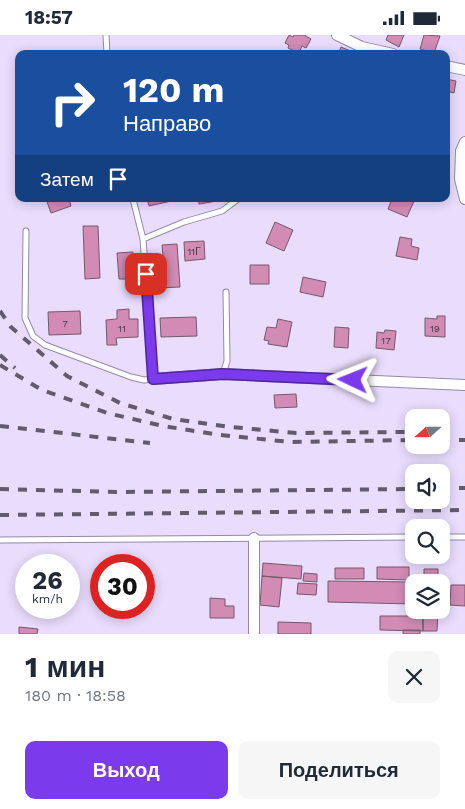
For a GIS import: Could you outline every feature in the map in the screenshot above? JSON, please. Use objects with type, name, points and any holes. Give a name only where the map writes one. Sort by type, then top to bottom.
[{"type":"street","points":[[338,35],[362,47],[375,50]]},
{"type":"street","points":[[450,67],[465,70]]},
{"type":"street","points":[[465,142],[461,151],[460,179],[465,199]]},
{"type":"street","points":[[153,379],[223,374],[465,385]]},
{"type":"street","points":[[254,537],[254,634]]},
{"type":"lane","points":[[106,35],[107,50]]},
{"type":"lane","points":[[26,231],[25,318],[33,336],[44,345],[131,377],[153,379],[143,239],[134,202]]},
{"type":"lane","points":[[143,239],[184,222],[222,211],[234,202]]},
{"type":"lane","points":[[223,374],[227,361],[226,292]]},
{"type":"lane","points":[[0,540],[405,537]]},
{"type":"lane","points":[[450,537],[465,537]]},
{"type":"building","points":[[289,35],[293,37],[294,35],[304,35],[311,39],[306,48],[302,46],[300,50],[288,48],[289,45],[285,43]]},
{"type":"building","points":[[388,35],[404,35],[399,47],[386,40]]},
{"type":"building","points":[[424,35],[440,36],[435,50],[420,49]]},
{"type":"building","points":[[450,80],[456,81],[454,93],[450,92]]},
{"type":"building","points":[[47,202],[70,202],[71,206],[51,213]]},
{"type":"building","points":[[148,202],[167,202],[149,206]]},
{"type":"building","points":[[391,202],[414,202],[407,217],[388,209]]},
{"type":"building","points":[[275,222],[293,230],[284,251],[266,243]]},
{"type":"building","points":[[83,226],[98,226],[100,278],[85,279]]},
{"type":"building","points":[[400,237],[412,239],[411,246],[419,248],[417,260],[396,256]]},
{"type":"building","points":[[204,241],[205,259],[185,261],[184,242]]},
{"type":"building","points":[[177,244],[180,287],[159,288],[157,267],[164,267],[162,245]]},
{"type":"building","points":[[133,252],[134,279],[119,279],[117,253]]},
{"type":"building","points":[[250,265],[269,265],[269,284],[250,284]]},
{"type":"building","points":[[303,277],[326,282],[323,297],[300,292]]},
{"type":"building","points":[[129,309],[129,319],[138,319],[138,337],[116,338],[117,345],[107,345],[106,320],[117,319],[117,310]]},
{"type":"building","points":[[80,311],[81,334],[49,335],[48,312]]},
{"type":"building","points":[[437,316],[445,316],[445,337],[425,336],[425,318],[437,319]]},
{"type":"building","points":[[196,317],[197,336],[161,337],[160,318]]},
{"type":"building","points":[[278,319],[292,322],[287,347],[268,344],[269,341],[264,340],[267,327],[276,328]]},
{"type":"building","points":[[335,327],[349,328],[348,348],[334,347]]},
{"type":"building","points":[[385,330],[396,331],[394,350],[376,348],[377,332],[384,333]]},
{"type":"building","points":[[296,394],[297,407],[275,408],[274,395]]},
{"type":"building","points":[[263,563],[302,566],[301,579],[262,576]]},
{"type":"building","points":[[377,567],[409,567],[409,574],[405,574],[405,580],[377,579]]},
{"type":"building","points":[[335,568],[364,568],[364,579],[335,579]]},
{"type":"building","points":[[424,569],[438,569],[438,574],[424,574]]},
{"type":"building","points":[[304,573],[317,574],[317,582],[303,581]]},
{"type":"building","points":[[262,576],[282,578],[279,607],[260,605]]},
{"type":"building","points":[[328,581],[405,582],[405,604],[328,602]]},
{"type":"building","points":[[298,583],[317,584],[316,595],[297,594]]},
{"type":"building","points":[[451,585],[465,585],[465,606],[450,605]]},
{"type":"building","points":[[210,598],[225,599],[225,606],[234,606],[234,618],[210,618]]},
{"type":"building","points":[[380,616],[405,616],[405,619],[423,619],[423,631],[380,630]]},
{"type":"building","points":[[423,619],[438,619],[437,631],[423,631]]},
{"type":"building","points":[[278,622],[311,623],[311,634],[278,634]]},
{"type":"building","points":[[19,627],[38,629],[37,634],[19,634]]},
{"type":"building","points":[[403,630],[420,630],[420,634],[403,634]]},
{"type":"railway","points":[[0,311],[11,327],[67,376],[120,403],[173,419],[296,433],[405,432]]},
{"type":"railway","points":[[0,355],[15,368]]},
{"type":"railway","points":[[0,365],[42,390],[107,413],[163,426],[220,435],[291,442],[405,440]]},
{"type":"railway","points":[[0,426],[150,443]]},
{"type":"railway","points":[[450,440],[465,440]]},
{"type":"railway","points":[[450,488],[465,488]]},
{"type":"railway","points":[[0,489],[116,492],[405,489]]},
{"type":"railway","points":[[0,515],[465,510]]},
{"type":"route","points":[[146,274],[153,379],[223,374],[353,380]]}]
